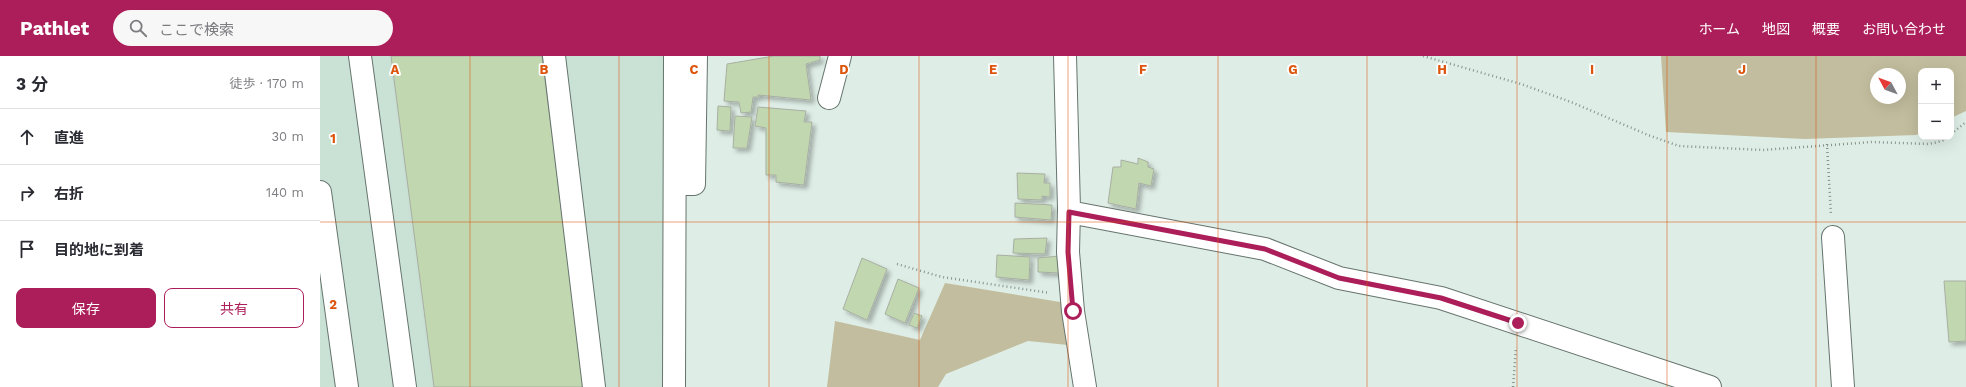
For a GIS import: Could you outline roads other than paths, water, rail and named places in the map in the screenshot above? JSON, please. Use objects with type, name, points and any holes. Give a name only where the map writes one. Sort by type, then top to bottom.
[{"type":"street","points":[[360,56],[405,387]]},
{"type":"street","points":[[554,56],[594,387]]},
{"type":"street","points":[[674,387],[675,56]]},
{"type":"street","points":[[675,184],[694,184],[696,56]]},
{"type":"street","points":[[829,98],[840,56]]},
{"type":"street","points":[[1065,56],[1069,212],[1068,252],[1072,296],[1085,387]]},
{"type":"street","points":[[320,192],[347,387]]},
{"type":"street","points":[[1069,212],[1265,249],[1339,278],[1441,298],[1710,387]]},
{"type":"street","points":[[1833,237],[1843,387]]}]
